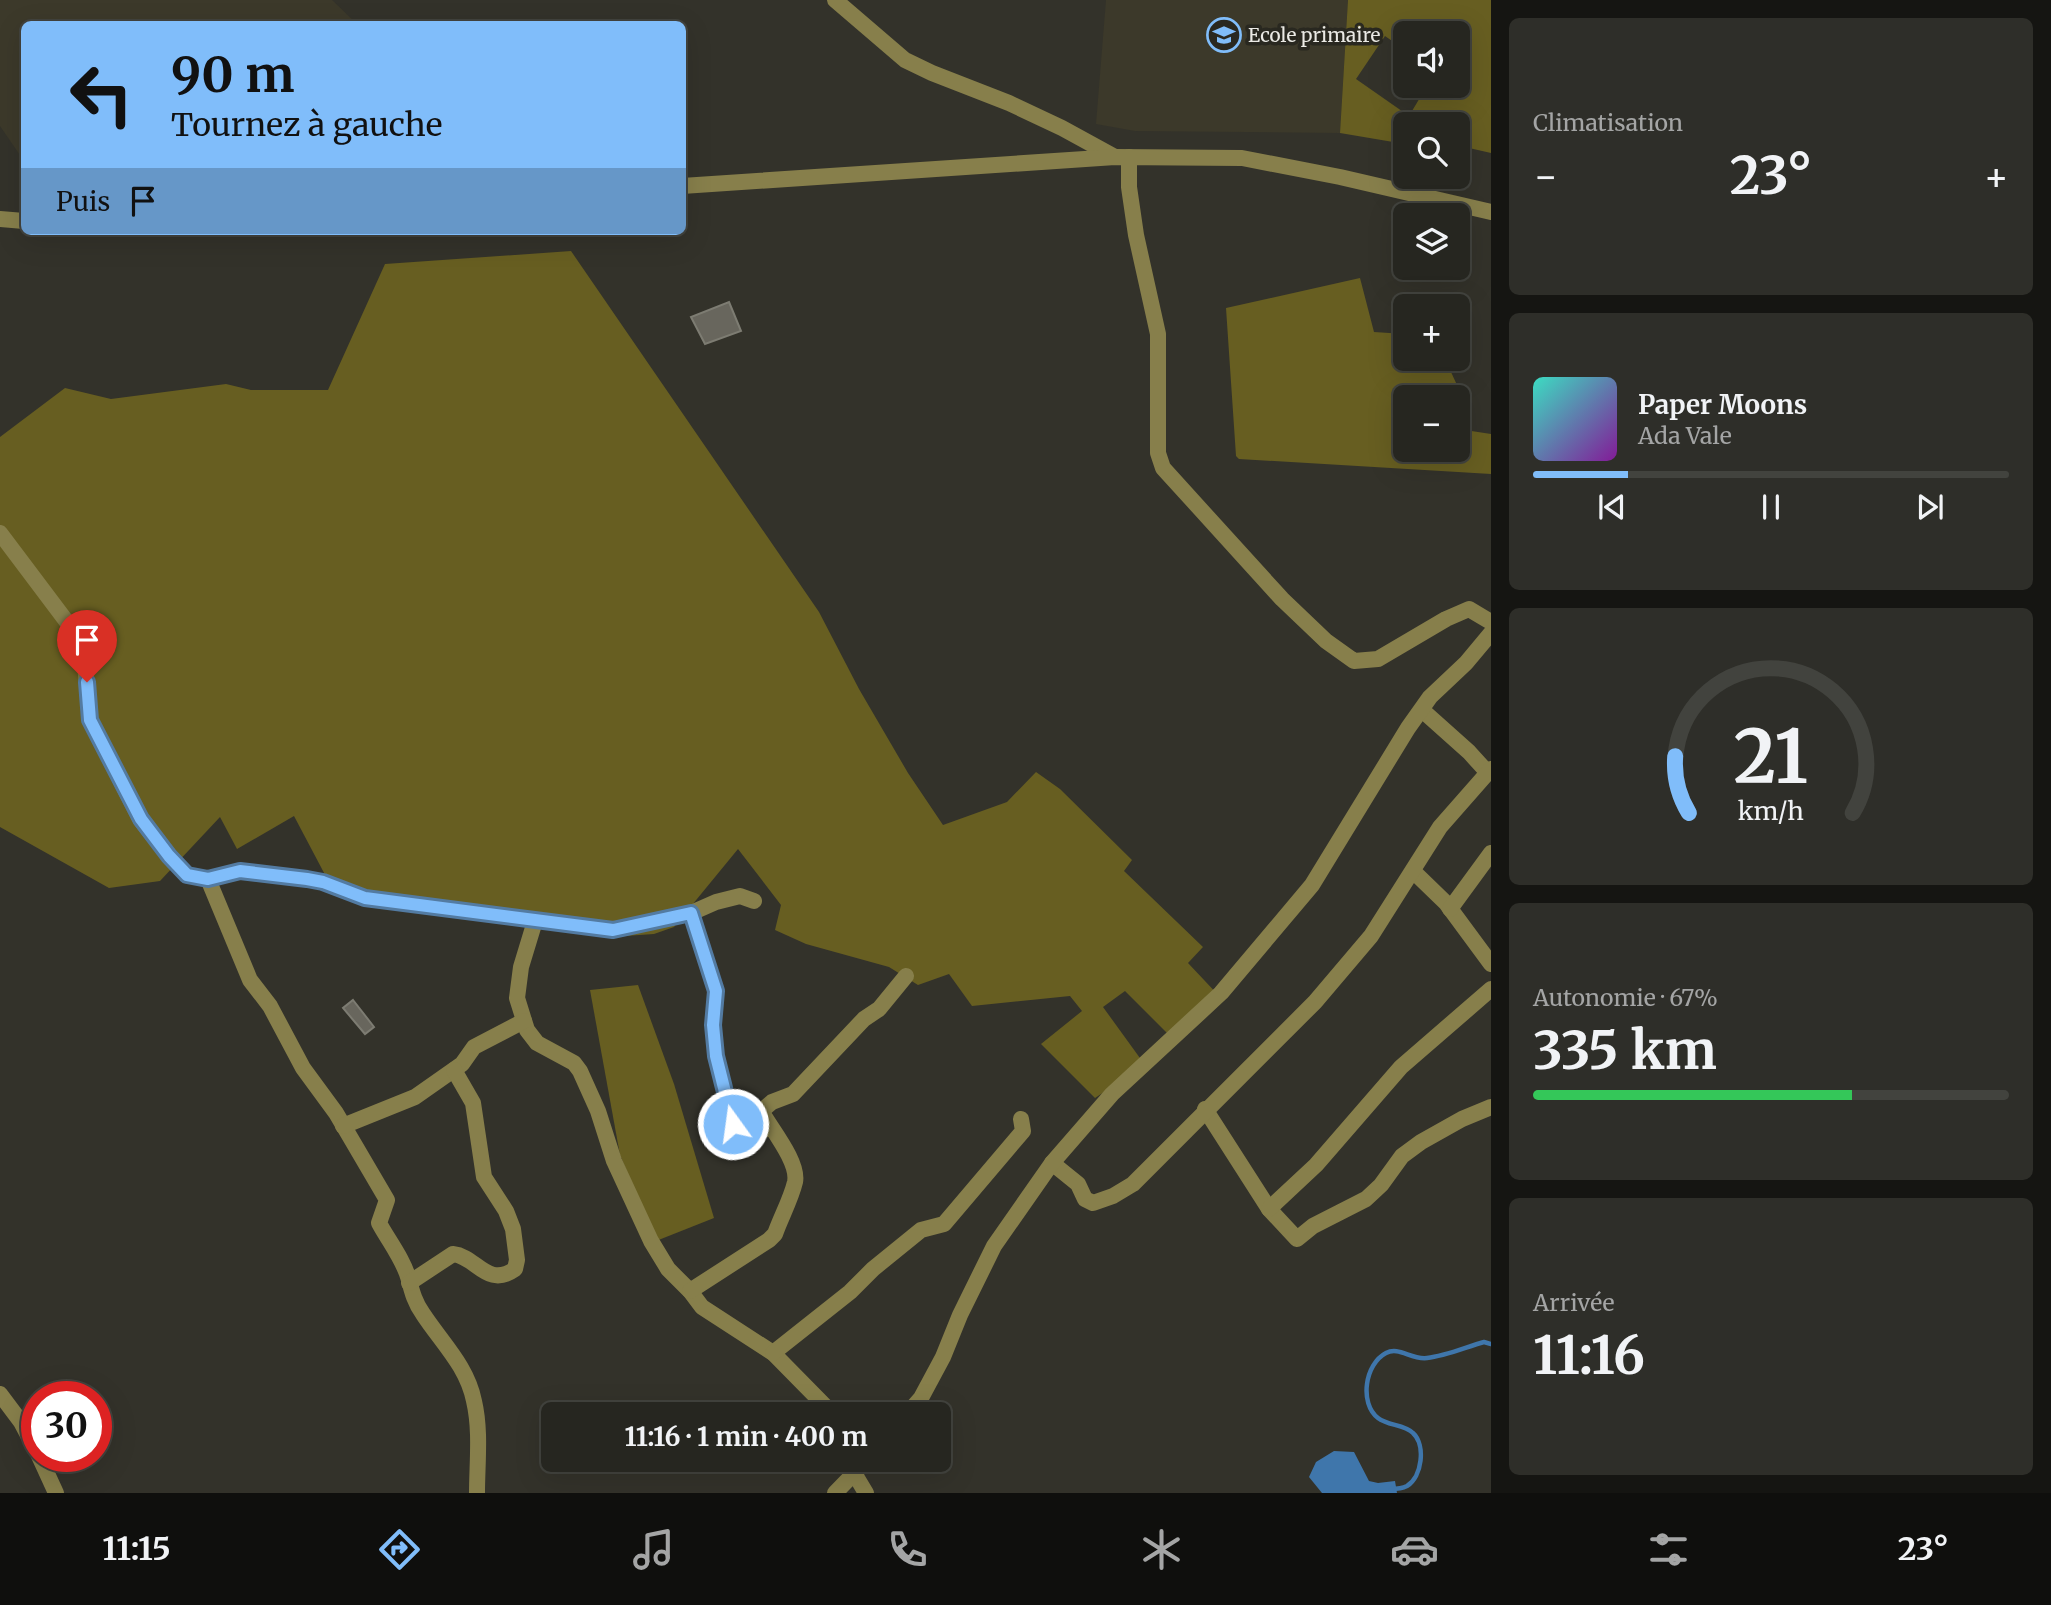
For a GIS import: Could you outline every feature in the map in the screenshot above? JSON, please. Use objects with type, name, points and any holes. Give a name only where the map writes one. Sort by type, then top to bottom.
[{"type":"street","points":[[835,0],[905,60],[1009,103],[1122,157]]},
{"type":"street","points":[[1122,157],[1158,334],[1158,453],[1163,468],[1282,599],[1326,641],[1354,661],[1378,659],[1469,609],[1491,622]]},
{"type":"street","points":[[686,186],[1122,157],[1242,159],[1340,177],[1491,212]]},
{"type":"street","points":[[0,219],[21,220]]},
{"type":"street","points":[[0,533],[76,634],[85,664],[90,720],[141,819],[187,875],[208,879],[240,871],[294,877],[323,882],[365,898],[613,930],[691,913],[716,902],[740,896],[754,901]]},
{"type":"street","points":[[918,1402],[943,1357],[960,1315],[995,1246],[1052,1163],[1112,1094],[1221,993],[1312,884],[1388,757],[1430,697],[1466,663],[1491,633]]},
{"type":"street","points":[[1052,1163],[1078,1184],[1085,1199],[1093,1203],[1113,1196],[1133,1184],[1205,1109],[1261,1058],[1323,993],[1371,936],[1414,872],[1440,827],[1490,771],[1422,710]]},
{"type":"street","points":[[1450,909],[1491,853]]},
{"type":"street","points":[[1414,872],[1450,909],[1491,964]]},
{"type":"street","points":[[208,879],[250,979],[270,1006],[303,1068],[343,1126],[387,1200],[379,1223],[409,1283],[410,1292],[423,1315],[461,1366],[474,1401],[477,1427],[477,1493]]},
{"type":"street","points":[[691,913],[716,991],[713,1025],[716,1056],[733,1124],[737,1133],[747,1134],[771,1128]]},
{"type":"street","points":[[535,921],[521,967],[517,998],[527,1030],[537,1043],[574,1063],[580,1072],[598,1111],[614,1161],[651,1241],[668,1269],[690,1290],[702,1307],[774,1353],[821,1402]]},
{"type":"street","points":[[690,1290],[775,1234],[795,1182],[795,1172],[791,1159],[763,1114],[765,1108],[772,1102],[793,1094],[864,1019],[879,1009],[906,976]]},
{"type":"street","points":[[1269,1209],[1316,1165],[1401,1067],[1491,989]]},
{"type":"street","points":[[343,1126],[415,1097],[463,1064],[474,1047],[524,1021]]},
{"type":"street","points":[[409,1283],[453,1254],[460,1255],[484,1273],[492,1275],[509,1274],[515,1269],[517,1259],[513,1229],[506,1211],[484,1177],[473,1103],[454,1070]]},
{"type":"street","points":[[1205,1109],[1269,1209],[1297,1239],[1313,1226],[1366,1199],[1381,1185],[1402,1156],[1421,1142],[1462,1119],[1491,1107]]},
{"type":"street","points":[[774,1353],[921,1230],[944,1224],[1023,1131],[1021,1119]]},
{"type":"street","points":[[0,1394],[21,1422]]},
{"type":"street","points":[[46,1472],[56,1493]]},
{"type":"street","points":[[835,1493],[853,1473],[866,1493]]},
{"type":"shaded area","points":[[0,0],[332,0],[354,21],[21,21],[21,157],[0,126]]},
{"type":"shaded area","name":"Ecole primaire","points":[[1106,0],[1348,0],[1340,133],[1135,131],[1096,124]]},
{"type":"shaded area","points":[[1348,0],[1491,0],[1491,153],[1470,148],[1470,112],[1411,112],[1420,98],[1470,98],[1470,21],[1393,21],[1393,42],[1385,36],[1356,79],[1403,112],[1393,112],[1393,142],[1340,133]]},
{"type":"shaded area","points":[[571,251],[819,612],[859,689],[908,773],[943,825],[1007,802],[1036,772],[1060,789],[1132,860],[1124,871],[1203,947],[1188,963],[1221,998],[1176,1042],[1125,991],[1103,1007],[1145,1065],[1095,1098],[1041,1044],[1082,1011],[1070,996],[972,1006],[949,974],[918,985],[889,967],[806,944],[775,930],[781,905],[738,849],[674,927],[654,934],[610,937],[332,888],[294,816],[237,849],[220,817],[160,881],[109,888],[0,827],[0,437],[65,388],[111,399],[226,384],[251,390],[328,390],[385,264]]},
{"type":"shaded area","points":[[1360,278],[1374,332],[1393,333],[1393,371],[1451,371],[1457,385],[1393,385],[1393,462],[1470,462],[1470,431],[1491,434],[1491,474],[1239,459],[1236,456],[1226,308]]},
{"type":"shaded area","points":[[638,985],[674,1084],[714,1218],[656,1241],[620,1155],[590,990]]},
{"type":"water","points":[[1334,1451],[1354,1452],[1369,1481],[1395,1481],[1397,1493],[1322,1493],[1309,1477],[1316,1462]]},
{"type":"building","points":[[729,302],[741,331],[705,344],[691,317]]},
{"type":"building","points":[[353,1000],[374,1027],[365,1034],[343,1008]]},
{"type":"waterway","points":[[1391,1489],[1405,1487],[1416,1476],[1420,1445],[1413,1433],[1382,1421],[1372,1411],[1368,1403],[1367,1384],[1373,1366],[1379,1358],[1391,1351],[1427,1358],[1484,1342],[1491,1344]]},
{"type":"place","name":"Ecole primaire","points":[[1224,35]]},
{"type":"route","points":[[87,682],[90,720],[141,819],[187,875],[208,879],[240,871],[307,879],[323,882],[365,898],[613,930],[691,913],[716,991],[713,1025],[716,1056],[733,1124]]}]
